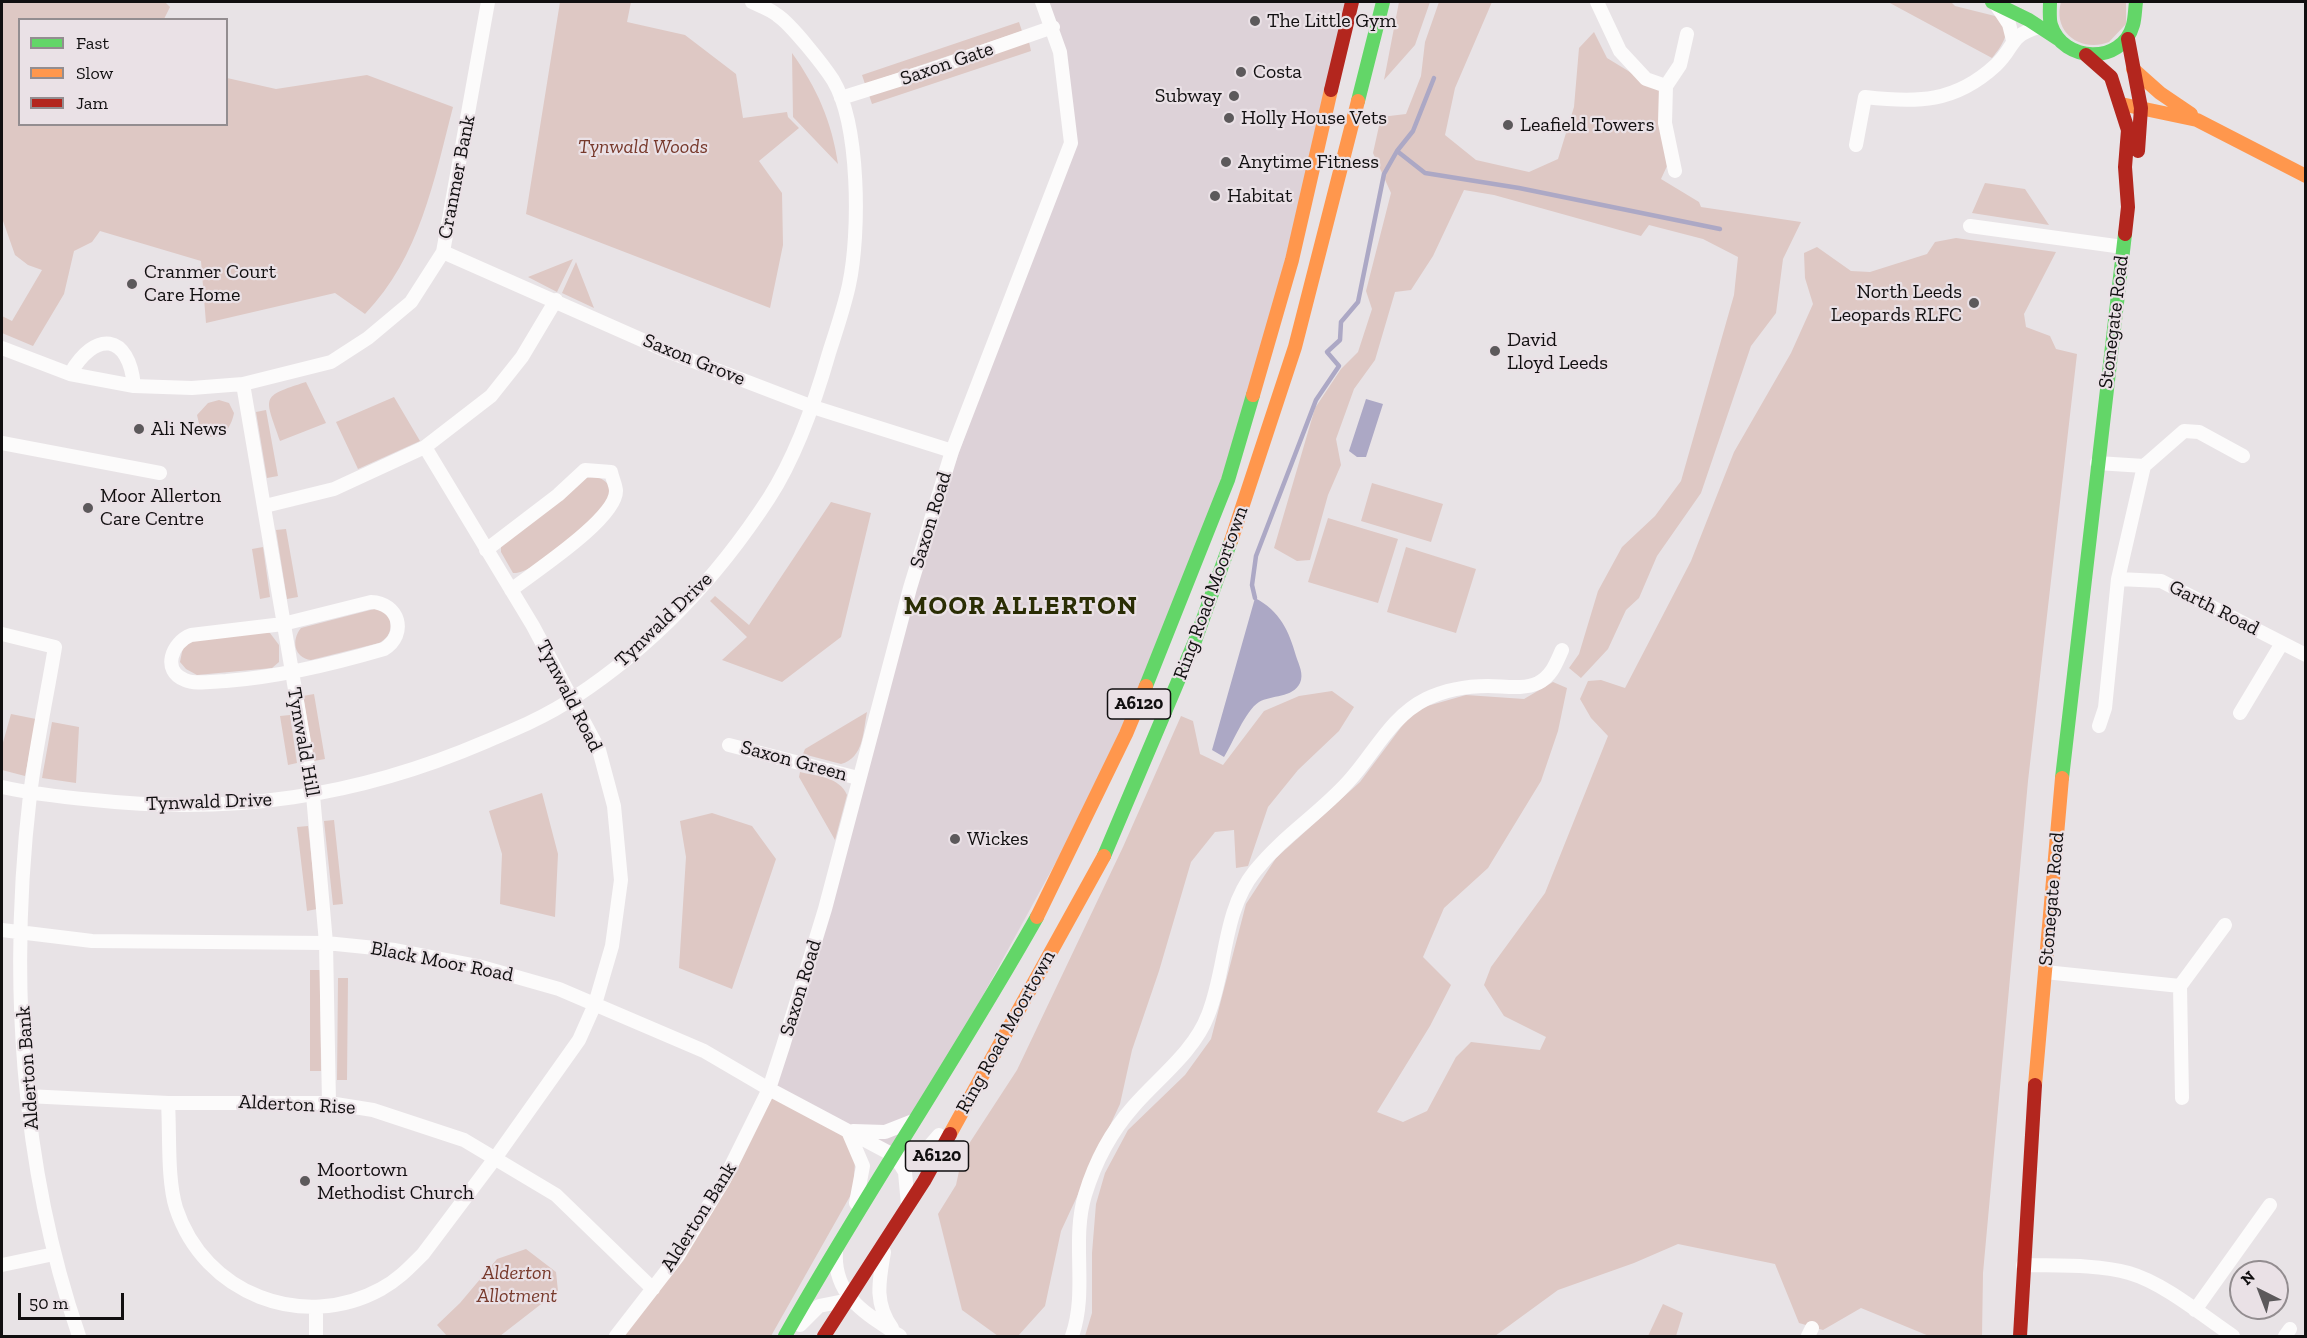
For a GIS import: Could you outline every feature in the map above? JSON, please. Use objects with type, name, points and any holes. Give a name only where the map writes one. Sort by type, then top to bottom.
[{"type":"main road","name":"Ring Road Moortown","points":[[836,1246],[918,1119],[1037,917],[1126,734],[1173,623],[1228,480],[1292,260],[1352,2]]},
{"type":"main road","name":"Ring Road Moortown","points":[[849,1300],[908,1208],[1103,858],[1195,641],[1249,490],[1295,347],[1383,2]]},
{"type":"main road","points":[[2050,2],[2048,16],[2058,39]]},
{"type":"main road","points":[[2086,56],[2109,53],[2128,39],[2134,27],[2136,2]]},
{"type":"main road","name":"Stonegate Road","points":[[1994,4],[2040,27],[2066,47],[2086,56],[2111,77],[2128,130],[2126,168],[2128,180],[2123,247],[2079,604],[2045,972],[2023,1265],[2020,1336]]},
{"type":"main road","name":"Stonegate Road","points":[[2128,39],[2141,108],[2136,169],[2128,180]]},
{"type":"main road","points":[[2133,69],[2160,93],[2197,120],[2306,176]]},
{"type":"main road","points":[[2121,104],[2131,108],[2197,120]]},
{"type":"main road","points":[[2139,136],[2150,126],[2162,121],[2197,120]]},
{"type":"main road","name":"A6120","points":[[785,1336],[836,1246]]},
{"type":"main road","name":"A6120","points":[[824,1336],[849,1300]]},
{"type":"street","name":"Cranmer Bank","points":[[2,348],[70,374],[134,386],[174,388],[243,384],[331,362],[368,338],[411,302],[442,252],[488,2]]},
{"type":"street","name":"Tynwald Drive","points":[[2,787],[30,794],[131,804],[250,805],[313,795],[440,761],[532,722],[572,699],[622,665],[702,590],[770,496],[813,407],[850,283],[855,223],[856,165],[841,98],[832,80],[779,15],[752,2]]},
{"type":"street","name":"Saxon Road","points":[[769,1089],[825,909],[910,588],[952,451],[1071,143],[1060,52],[1053,27],[1042,2]]},
{"type":"street","points":[[1597,2],[1620,51],[1646,79],[1666,86]]},
{"type":"street","points":[[1994,4],[2009,24],[2013,40]]},
{"type":"street","name":"Saxon Gate","points":[[841,98],[1053,27]]},
{"type":"street","points":[[1856,145],[1865,97],[1910,102],[1949,94],[1978,79],[1996,65],[2013,40],[2021,33],[2040,27]]},
{"type":"street","points":[[1675,171],[1665,123],[1666,86],[1680,65],[1687,34]]},
{"type":"street","points":[[1970,226],[2123,247]]},
{"type":"street","name":"Saxon Grove","points":[[442,252],[556,300],[667,351],[813,407],[952,451]]},
{"type":"street","points":[[266,506],[334,489],[425,447],[490,396],[522,357],[556,300]]},
{"type":"street","points":[[70,374],[90,348],[99,343],[109,343],[118,347],[127,357],[132,369],[134,386]]},
{"type":"street","name":"Tynwald Hill","points":[[243,384],[266,506],[291,673],[313,795],[326,943],[329,1103]]},
{"type":"street","points":[[2099,726],[2105,708],[2118,579],[2144,466],[2184,432],[2199,432],[2243,456]]},
{"type":"street","points":[[2,443],[160,474]]},
{"type":"street","name":"Tynwald Road","points":[[168,1103],[175,1207],[186,1232],[200,1253],[223,1277],[255,1296],[282,1305],[316,1308],[361,1298],[402,1276],[423,1254],[496,1157],[579,1040],[595,1004],[612,946],[621,880],[614,806],[599,750],[511,590],[425,447]]},
{"type":"street","points":[[2097,462],[2144,466]]},
{"type":"street","points":[[486,550],[558,495],[585,470],[611,472],[616,490],[611,507],[584,535],[511,590]]},
{"type":"street","name":"Garth Road","points":[[2118,579],[2161,581],[2306,655]]},
{"type":"street","points":[[371,603],[379,603],[393,610],[399,624],[396,638],[384,648],[291,673],[226,681],[187,682],[180,678],[172,665],[173,649],[183,638],[191,635],[284,624],[371,603]]},
{"type":"street","name":"Alderton Bank","points":[[2,634],[55,647],[30,794],[22,934],[22,1011],[27,1096],[54,1254],[79,1336]]},
{"type":"street","points":[[2240,713],[2282,643]]},
{"type":"street","points":[[1071,1336],[1078,1319],[1080,1238],[1084,1199],[1095,1166],[1114,1131],[1194,1040],[1208,1015],[1230,921],[1253,874],[1284,838],[1347,784],[1400,714],[1426,699],[1454,689],[1487,686],[1523,687],[1538,683],[1553,670],[1562,650]]},
{"type":"street","name":"Saxon Green","points":[[729,745],[858,778]]},
{"type":"street","points":[[2182,1098],[2180,986],[2225,926]]},
{"type":"street","name":"Black Moor Road","points":[[2,930],[93,941],[326,943],[395,950],[478,966],[559,988],[704,1051],[769,1089],[895,1156]]},
{"type":"street","points":[[2045,972],[2180,986]]},
{"type":"street","name":"Alderton Bank","points":[[616,1336],[678,1256],[724,1180],[769,1089]]},
{"type":"street","name":"Alderton Rise","points":[[27,1096],[168,1103],[329,1103],[373,1110],[464,1140],[496,1157],[556,1195],[653,1289]]},
{"type":"street","points":[[895,1156],[907,1159],[920,1157],[966,1104]]},
{"type":"street","name":"Black Moor Road","points":[[848,1131],[885,1132],[918,1119]]},
{"type":"street","points":[[847,1229],[860,1193],[863,1166],[848,1131]]},
{"type":"street","points":[[895,1156],[905,1172],[908,1208]]},
{"type":"street","points":[[2195,1310],[2270,1205]]},
{"type":"street","points":[[885,1244],[877,1290],[884,1317],[899,1335]]},
{"type":"street","points":[[836,1246],[835,1264],[849,1300],[899,1335]]},
{"type":"street","points":[[2,1265],[54,1254]]},
{"type":"street","points":[[2023,1265],[2104,1268],[2131,1274],[2195,1310],[2233,1336]]},
{"type":"street","points":[[790,1336],[819,1305],[849,1300]]},
{"type":"street","points":[[316,1308],[316,1336]]},
{"type":"shaded area","points":[[1042,2],[1352,2],[1228,480],[1126,734],[895,1156],[769,1089],[910,588],[1071,143],[1060,52]]},
{"type":"shaded area","points":[[1366,399],[1383,404],[1366,457],[1357,457],[1349,451]]},
{"type":"shaded area","points":[[1255,598],[1277,615],[1287,630],[1300,666],[1301,680],[1297,688],[1292,691],[1264,700],[1254,706],[1224,757],[1212,750]]},
{"type":"green space","points":[[2,2],[165,2],[170,7],[164,18],[18,18],[18,126],[228,126],[228,78],[276,89],[367,75],[453,107],[431,190],[412,243],[384,292],[365,314],[335,293],[206,323],[201,261],[100,231],[92,242],[74,251],[64,294],[33,346],[2,333],[2,316],[12,321],[42,270],[28,265],[15,255],[2,218]]},
{"type":"green space","name":"Tynwald Woods","points":[[560,2],[631,2],[627,22],[685,35],[736,74],[743,118],[787,112],[788,117],[799,128],[759,161],[782,193],[783,245],[770,308],[526,214]]},
{"type":"green space","points":[[1399,2],[1430,2],[1415,45],[1384,80]]},
{"type":"green space","points":[[1439,2],[1492,2],[1455,88],[1445,135],[1476,160],[1529,172],[1558,159],[1574,107],[1579,48],[1594,32],[1607,58],[1661,91],[1667,166],[1661,179],[1699,202],[1701,207],[1801,222],[1783,259],[1776,313],[1751,346],[1701,493],[1657,556],[1639,598],[1626,610],[1608,649],[1581,678],[1569,668],[1579,654],[1598,591],[1622,547],[1655,516],[1681,481],[1734,295],[1738,257],[1703,239],[1649,225],[1641,236],[1494,195],[1464,190],[1433,256],[1411,290],[1395,292],[1375,360],[1354,389],[1336,439],[1341,465],[1328,495],[1310,560],[1297,561],[1274,548],[1315,408],[1341,369],[1358,352],[1372,309],[1366,291],[1391,193],[1373,153],[1381,117],[1406,114],[1421,76],[1425,42]]},
{"type":"green space","points":[[1888,2],[1951,2],[1955,6],[1995,16],[2002,20],[2006,36],[1992,58]]},
{"type":"green space","points":[[2061,2],[2126,2],[2126,24],[2109,42],[2089,45],[2080,42],[2065,31],[2061,23],[2059,13]]},
{"type":"green space","points":[[1019,22],[1022,31],[865,84],[862,75]]},
{"type":"green space","points":[[1029,42],[1031,51],[872,104],[869,95]]},
{"type":"green space","points":[[792,53],[809,79],[822,106],[832,134],[838,164],[793,117]]},
{"type":"green space","points":[[1985,183],[2025,189],[2049,225],[1972,213]]},
{"type":"green space","points":[[1956,238],[2056,252],[2024,314],[2026,327],[2050,336],[2056,349],[2077,354],[2028,781],[1983,1273],[1982,1336],[1929,1336],[1861,1308],[1823,1330],[1799,1323],[1775,1264],[1678,1244],[1634,1263],[1558,1290],[1495,1336],[1085,1336],[1092,1313],[1092,1253],[1096,1204],[1105,1173],[1128,1130],[1185,1075],[1211,1039],[1246,904],[1276,858],[1360,782],[1408,718],[1424,707],[1466,695],[1524,699],[1553,682],[1567,688],[1558,731],[1541,781],[1488,868],[1444,908],[1423,957],[1451,985],[1430,1026],[1377,1112],[1403,1122],[1427,1111],[1456,1057],[1471,1042],[1540,1050],[1546,1037],[1504,1016],[1484,985],[1491,967],[1545,893],[1608,736],[1591,718],[1580,699],[1588,681],[1601,680],[1625,688],[1691,561],[1734,452],[1791,353],[1813,304],[1805,278],[1804,253],[1817,247],[1851,271],[1870,272],[1927,254],[1935,242]]},
{"type":"green space","points":[[573,259],[557,292],[528,277]]},
{"type":"green space","points":[[576,262],[594,308],[562,293]]},
{"type":"green space","points":[[306,382],[326,423],[280,441],[269,407],[270,400],[280,391]]},
{"type":"green space","points":[[394,397],[420,441],[358,469],[336,422]]},
{"type":"green space","points":[[219,400],[229,403],[234,413],[230,425],[223,434],[207,436],[201,432],[197,415],[208,403]]},
{"type":"green space","points":[[266,410],[278,476],[267,478],[256,412]]},
{"type":"green space","points":[[586,478],[600,479],[611,488],[607,502],[601,510],[578,533],[549,556],[523,571],[513,573],[501,552],[501,546]]},
{"type":"green space","points":[[1372,483],[1443,504],[1431,542],[1361,521]]},
{"type":"green space","points":[[831,502],[871,513],[841,637],[782,682],[722,660],[747,637],[710,601],[715,596],[749,625]]},
{"type":"green space","points":[[1328,518],[1398,539],[1378,603],[1308,582]]},
{"type":"green space","points":[[286,529],[298,597],[287,599],[276,530]]},
{"type":"green space","points":[[263,547],[270,597],[260,599],[252,549]]},
{"type":"green space","points":[[1406,547],[1476,569],[1456,633],[1387,612]]},
{"type":"green space","points":[[378,608],[388,613],[390,623],[389,634],[379,643],[311,660],[305,659],[298,652],[295,643],[301,628]]},
{"type":"green space","points":[[270,633],[279,645],[279,662],[272,668],[197,675],[186,669],[180,662],[183,647],[195,639]]},
{"type":"green space","points":[[1332,691],[1354,707],[1339,731],[1298,770],[1268,807],[1248,866],[1236,868],[1234,830],[1215,832],[1191,862],[1159,971],[1132,1050],[1120,1104],[1061,1231],[1045,1306],[1018,1336],[998,1336],[962,1310],[938,1214],[956,1185],[963,1153],[1017,1070],[1123,847],[1181,716],[1193,721],[1200,754],[1223,765],[1264,711],[1299,696]]},
{"type":"green space","points":[[314,694],[325,759],[314,761],[303,696]]},
{"type":"green space","points":[[867,712],[861,743],[849,761],[841,764],[803,754],[805,749]]},
{"type":"green space","points":[[11,714],[36,719],[25,776],[2,770],[2,746]]},
{"type":"green space","points":[[290,715],[297,763],[288,765],[280,716]]},
{"type":"green space","points":[[52,722],[79,727],[76,783],[42,778]]},
{"type":"green space","points":[[800,772],[833,781],[844,789],[847,795],[835,840],[799,777]]},
{"type":"green space","points":[[542,793],[558,854],[555,917],[500,904],[502,854],[489,811]]},
{"type":"green space","points":[[712,813],[752,826],[776,859],[732,989],[679,968],[686,857],[680,821]]},
{"type":"green space","points":[[334,820],[343,904],[333,905],[324,821]]},
{"type":"green space","points":[[308,826],[317,909],[307,911],[297,827]]},
{"type":"green space","points":[[310,970],[320,970],[321,1071],[310,1071]]},
{"type":"green space","points":[[338,978],[348,978],[347,1080],[337,1080]]},
{"type":"green space","points":[[769,1089],[848,1131],[855,1162],[853,1191],[771,1336],[616,1336],[653,1289]]},
{"type":"green space","name":"Alderton Allotment","points":[[526,1249],[556,1272],[558,1291],[500,1336],[447,1336],[437,1325],[460,1303],[497,1259]]},
{"type":"green space","points":[[1663,1304],[1683,1313],[1676,1336],[1648,1336]]},
{"type":"waterway","points":[[1397,151],[1413,131],[1434,78]]},
{"type":"waterway","points":[[1255,598],[1252,585],[1256,556],[1316,400],[1339,366],[1327,352],[1340,340],[1341,322],[1358,302],[1384,174],[1397,151],[1425,173],[1519,188],[1720,229]]},
{"type":"traffic: fast","points":[[1358,101],[1383,2]]},
{"type":"traffic: fast","points":[[1992,2],[2029,20],[2058,39]]},
{"type":"traffic: fast","points":[[2050,2],[2050,23],[2058,38],[2067,47],[2092,54],[2105,53],[2117,47],[2127,38],[2133,25],[2136,2]]},
{"type":"traffic: fast","points":[[2062,778],[2125,234]]},
{"type":"traffic: fast","points":[[1146,686],[1228,480],[1253,395]]},
{"type":"traffic: fast","points":[[1104,856],[1195,641],[1231,541]]},
{"type":"traffic: fast","points":[[785,1336],[1037,917]]},
{"type":"traffic: slow","points":[[2133,69],[2160,93],[2191,114]]},
{"type":"traffic: slow","points":[[1253,395],[1292,260],[1331,90]]},
{"type":"traffic: slow","points":[[1231,541],[1295,347],[1358,101]]},
{"type":"traffic: slow","points":[[2121,104],[2197,120],[2306,176]]},
{"type":"traffic: slow","points":[[1037,917],[1126,734],[1146,686]]},
{"type":"traffic: slow","points":[[2035,1085],[2062,778]]},
{"type":"traffic: slow","points":[[950,1134],[1104,856]]},
{"type":"traffic: jam","points":[[1331,90],[1352,2]]},
{"type":"traffic: jam","points":[[2128,39],[2141,108],[2138,151]]},
{"type":"traffic: jam","points":[[2086,55],[2111,77],[2128,130],[2125,167],[2128,207],[2125,234]]},
{"type":"traffic: jam","points":[[2020,1336],[2035,1085]]},
{"type":"traffic: jam","points":[[824,1336],[924,1181],[950,1134]]},
{"type":"place","name":"The Little Gym","points":[[1255,21]]},
{"type":"place","name":"Costa","points":[[1241,72]]},
{"type":"place","name":"Subway","points":[[1234,96]]},
{"type":"place","name":"Holly House Vets","points":[[1229,118]]},
{"type":"place","name":"Leafield Towers","points":[[1508,125]]},
{"type":"place","name":"Anytime Fitness","points":[[1226,162]]},
{"type":"place","name":"Habitat","points":[[1215,196]]},
{"type":"place","name":"Cranmer Court Care Home","points":[[132,284]]},
{"type":"place","name":"North Leeds Leopards RLFC","points":[[1974,303]]},
{"type":"place","name":"David Lloyd Leeds","points":[[1495,351]]},
{"type":"place","name":"Ali News","points":[[139,429]]},
{"type":"place","name":"Moor Allerton Care Centre","points":[[88,508]]},
{"type":"place","name":"Wickes","points":[[955,839]]},
{"type":"place","name":"Moortown Methodist Church","points":[[305,1181]]},
{"type":"district","name":"MOOR ALLERTON","points":[[1021,607]]}]
